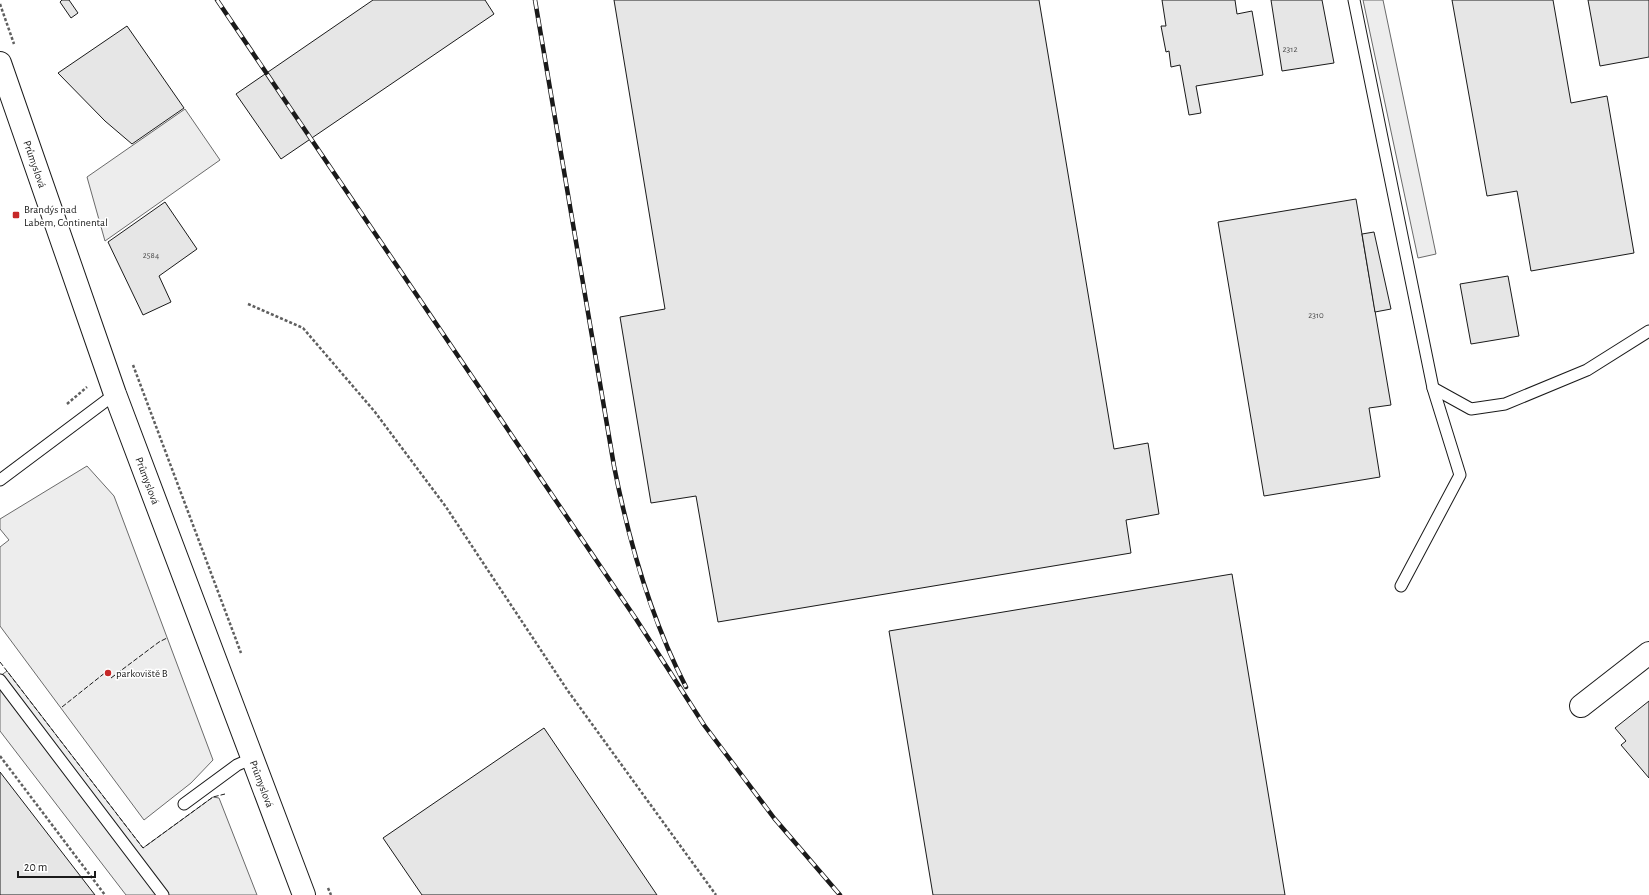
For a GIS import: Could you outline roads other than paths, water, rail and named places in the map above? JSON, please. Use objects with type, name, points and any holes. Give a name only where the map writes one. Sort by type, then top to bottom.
[{"type":"main road","name":"Průmyslová","points":[[0,64],[115,394],[304,895]]},
{"type":"main road","points":[[1581,706],[1649,653]]},
{"type":"lane","points":[[1354,0],[1433,388],[1460,475],[1401,586]]},
{"type":"lane","points":[[1433,388],[1471,409],[1505,404],[1587,370],[1649,332]]},
{"type":"lane","points":[[0,480],[115,394]]},
{"type":"lane","points":[[0,680],[163,895]]},
{"type":"lane","points":[[184,804],[237,765],[253,758]]},
{"type":"railway","points":[[217,0],[636,619],[704,725],[774,818],[840,895]]},
{"type":"railway","points":[[535,0],[620,494],[634,551],[651,606],[673,661],[686,687]]},
{"type":"place","name":"Brandýs nad Labem, Continental","points":[[16,215]]},
{"type":"place","name":"parkoviště B","points":[[108,673]]}]
